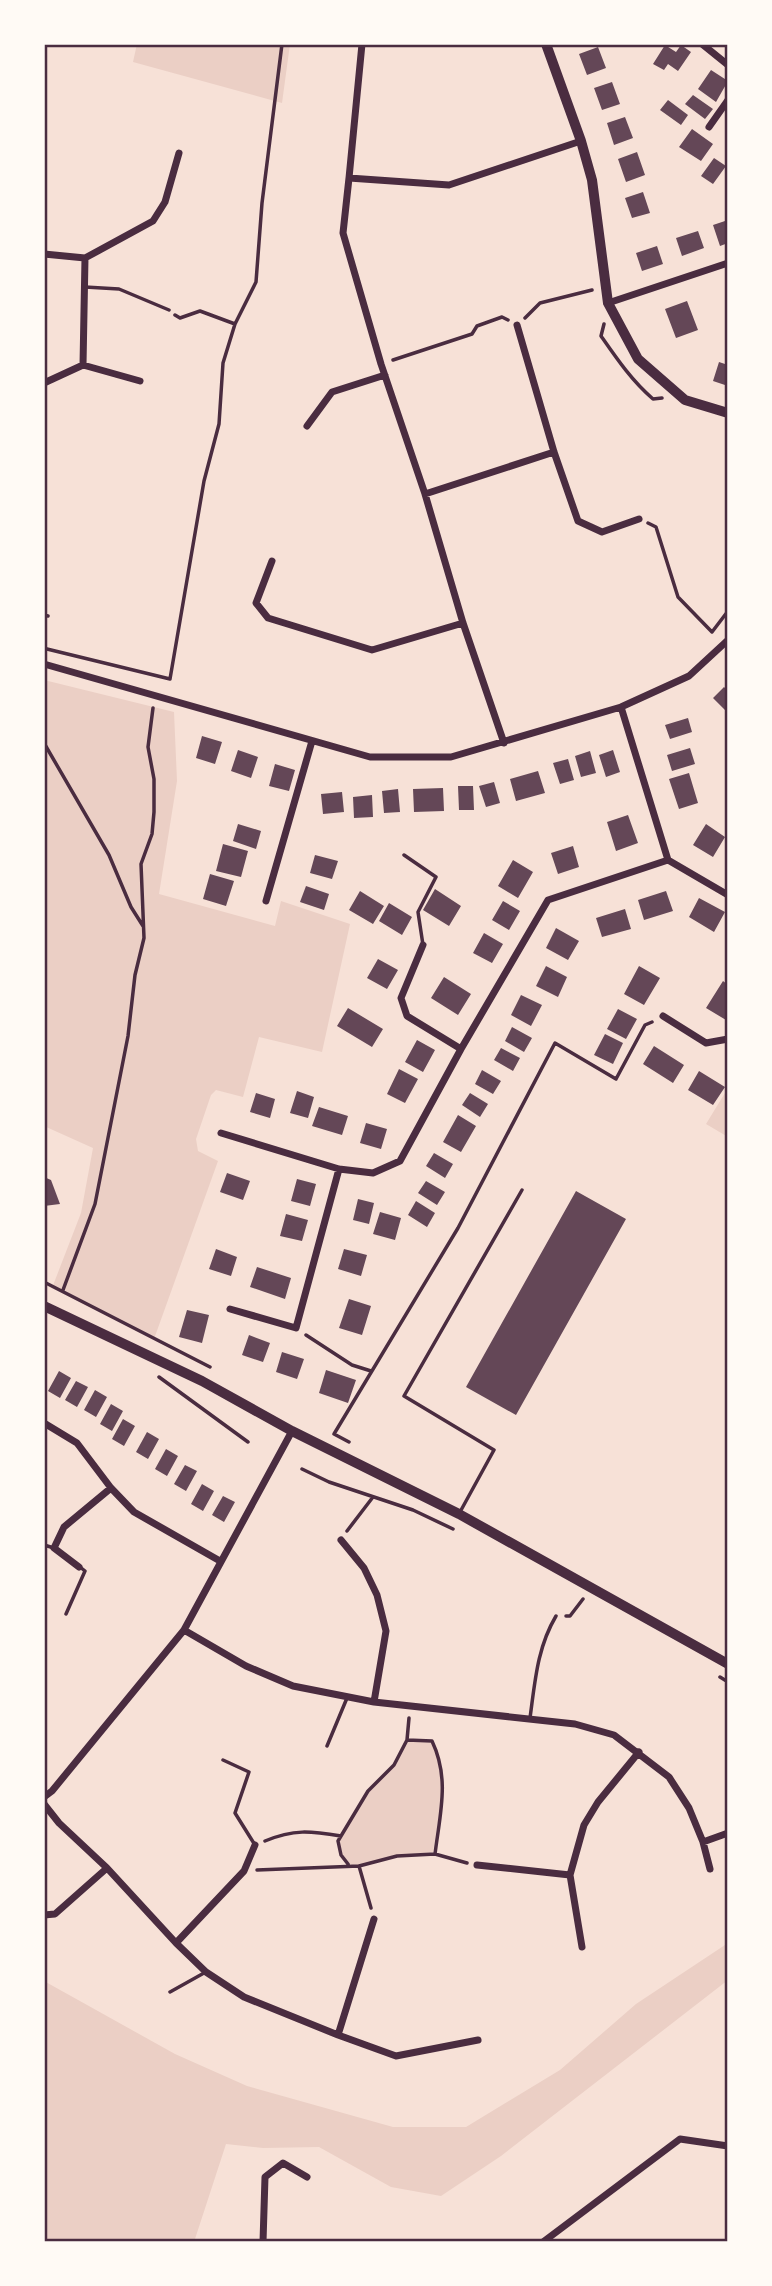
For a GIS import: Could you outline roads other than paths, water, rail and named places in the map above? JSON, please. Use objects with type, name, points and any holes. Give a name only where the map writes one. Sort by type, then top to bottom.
[{"type":"street","points":[[362,44],[343,233],[381,364],[504,743]]},
{"type":"street","points":[[547,44],[593,180],[608,303],[638,359],[685,400],[728,413]]},
{"type":"street","points":[[702,44],[728,65]]},
{"type":"street","points":[[709,127],[728,100]]},
{"type":"street","points":[[349,178],[449,186],[581,141]]},
{"type":"street","points":[[44,254],[85,258],[153,221],[165,202],[179,153]]},
{"type":"street","points":[[83,365],[85,258]]},
{"type":"street","points":[[608,303],[728,263]]},
{"type":"street","points":[[517,325],[554,452],[578,521],[601,532],[639,519]]},
{"type":"street","points":[[44,383],[83,365],[140,381]]},
{"type":"street","points":[[307,426],[332,392],[385,375]]},
{"type":"street","points":[[425,494],[554,452]]},
{"type":"street","points":[[272,561],[256,603],[268,618],[372,650],[463,623]]},
{"type":"street","points":[[44,664],[370,757],[451,757],[621,707],[689,676],[728,640]]},
{"type":"street","points":[[621,707],[668,860],[728,895]]},
{"type":"street","points":[[266,901],[312,741]]},
{"type":"street","points":[[221,1133],[339,1169],[373,1173],[400,1161],[461,1049],[548,900],[668,860]]},
{"type":"street","points":[[423,945],[401,998],[407,1016],[461,1049]]},
{"type":"street","points":[[663,1016],[706,1043],[728,1039]]},
{"type":"street","points":[[230,1309],[296,1328],[339,1169]]},
{"type":"street","points":[[44,1306],[202,1381],[292,1431],[459,1514],[728,1664]]},
{"type":"street","points":[[44,1423],[78,1443],[110,1488],[134,1512],[220,1561]]},
{"type":"street","points":[[44,1797],[52,1791],[184,1630],[292,1431]]},
{"type":"street","points":[[79,1567],[54,1548],[64,1527],[110,1488]]},
{"type":"street","points":[[341,1540],[364,1568],[377,1595],[386,1631],[374,1702]]},
{"type":"street","points":[[184,1630],[246,1666],[293,1686],[374,1702],[575,1724],[614,1735],[669,1777],[689,1808],[710,1869]]},
{"type":"street","points":[[582,1947],[570,1875],[584,1825],[598,1802],[639,1752]]},
{"type":"street","points":[[44,1804],[59,1823],[107,1868],[206,1972],[244,1997],[396,2056],[478,2040]]},
{"type":"street","points":[[702,1842],[728,1833]]},
{"type":"street","points":[[176,1943],[244,1871],[255,1845]]},
{"type":"street","points":[[477,1865],[570,1875]]},
{"type":"street","points":[[44,1915],[54,1914],[107,1868]]},
{"type":"street","points":[[338,2035],[374,1919]]},
{"type":"street","points":[[543,2242],[680,2138],[728,2146]]},
{"type":"street","points":[[263,2242],[265,2177],[283,2163],[307,2177]]},
{"type":"lane","points":[[85,287],[119,289],[169,310]]},
{"type":"lane","points":[[404,855],[436,877],[418,912],[423,945]]},
{"type":"lane","points":[[459,1514],[494,1450],[404,1396],[522,1190]]},
{"type":"lane","points":[[44,1545],[54,1548]]},
{"type":"lane","points":[[66,1614],[85,1571],[79,1567]]},
{"type":"lane","points":[[530,1718],[538,1656],[545,1634],[556,1616]]},
{"type":"lane","points":[[327,1746],[347,1698]]},
{"type":"lane","points":[[222,1760],[249,1772],[235,1813],[255,1845]]},
{"type":"lane","points":[[170,1992],[206,1972]]}]
